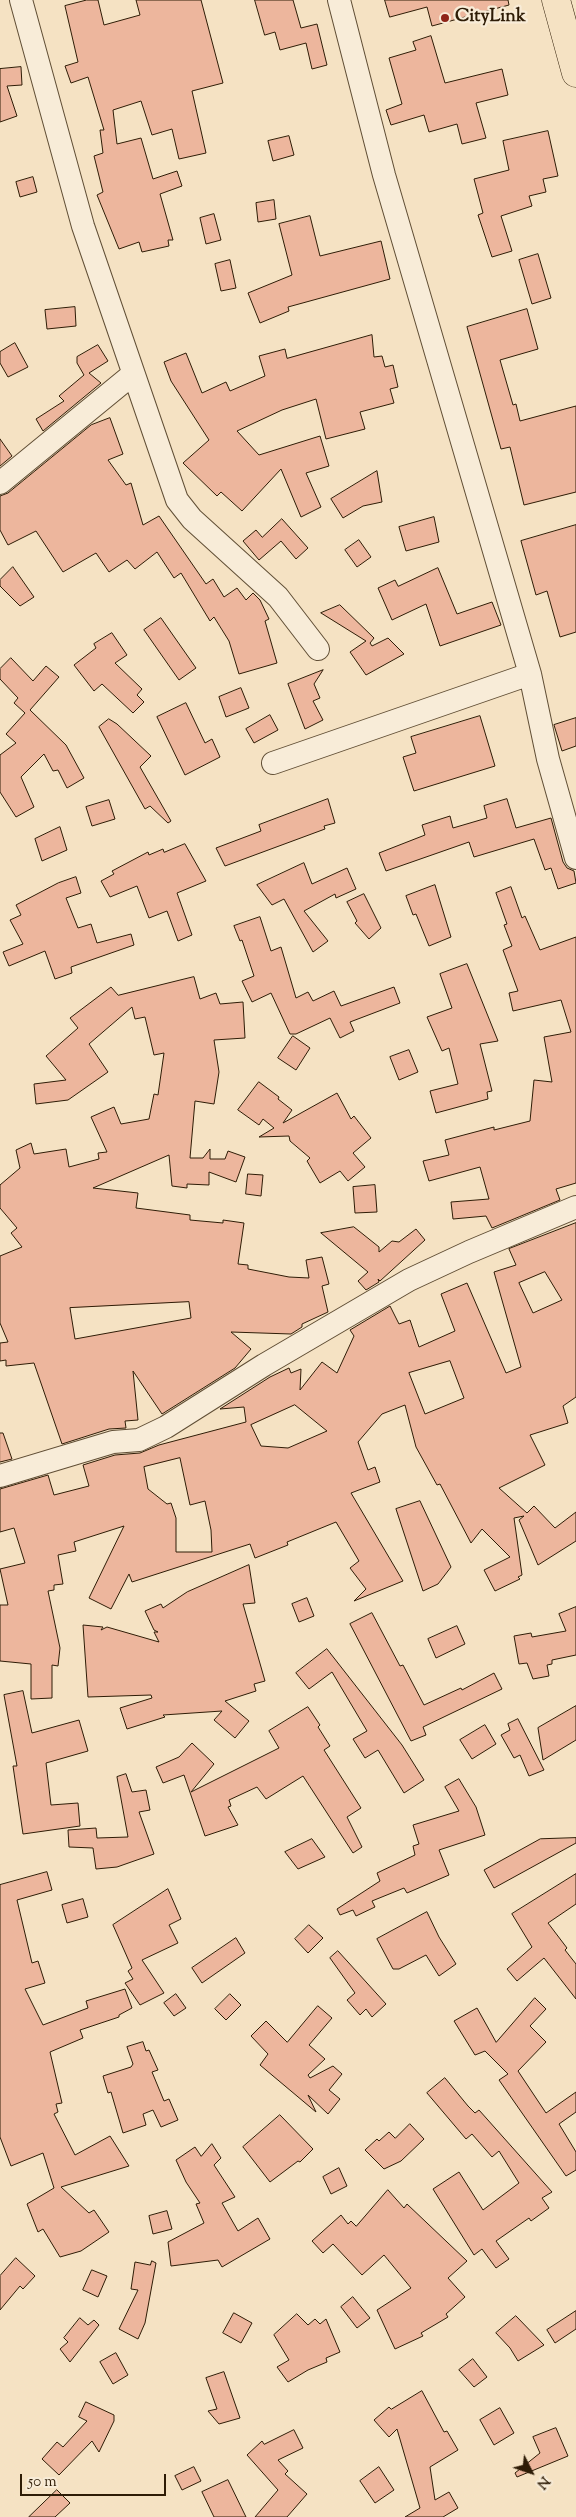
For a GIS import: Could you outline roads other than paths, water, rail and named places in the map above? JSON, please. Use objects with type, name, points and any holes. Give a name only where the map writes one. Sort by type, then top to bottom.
[{"type":"highway","points":[[556,0],[576,72]]},
{"type":"street","points":[[20,0],[83,226],[177,500],[192,519],[278,598],[318,649]]},
{"type":"street","points":[[339,0],[384,175],[530,674],[548,759],[576,858]]},
{"type":"street","points":[[0,483],[133,374]]},
{"type":"street","points":[[273,763],[530,674]]},
{"type":"street","points":[[0,1476],[113,1442],[139,1440],[166,1427],[264,1365],[409,1280],[469,1252],[576,1207]]},
{"type":"place","name":"CityLink","points":[[445,18]]}]
